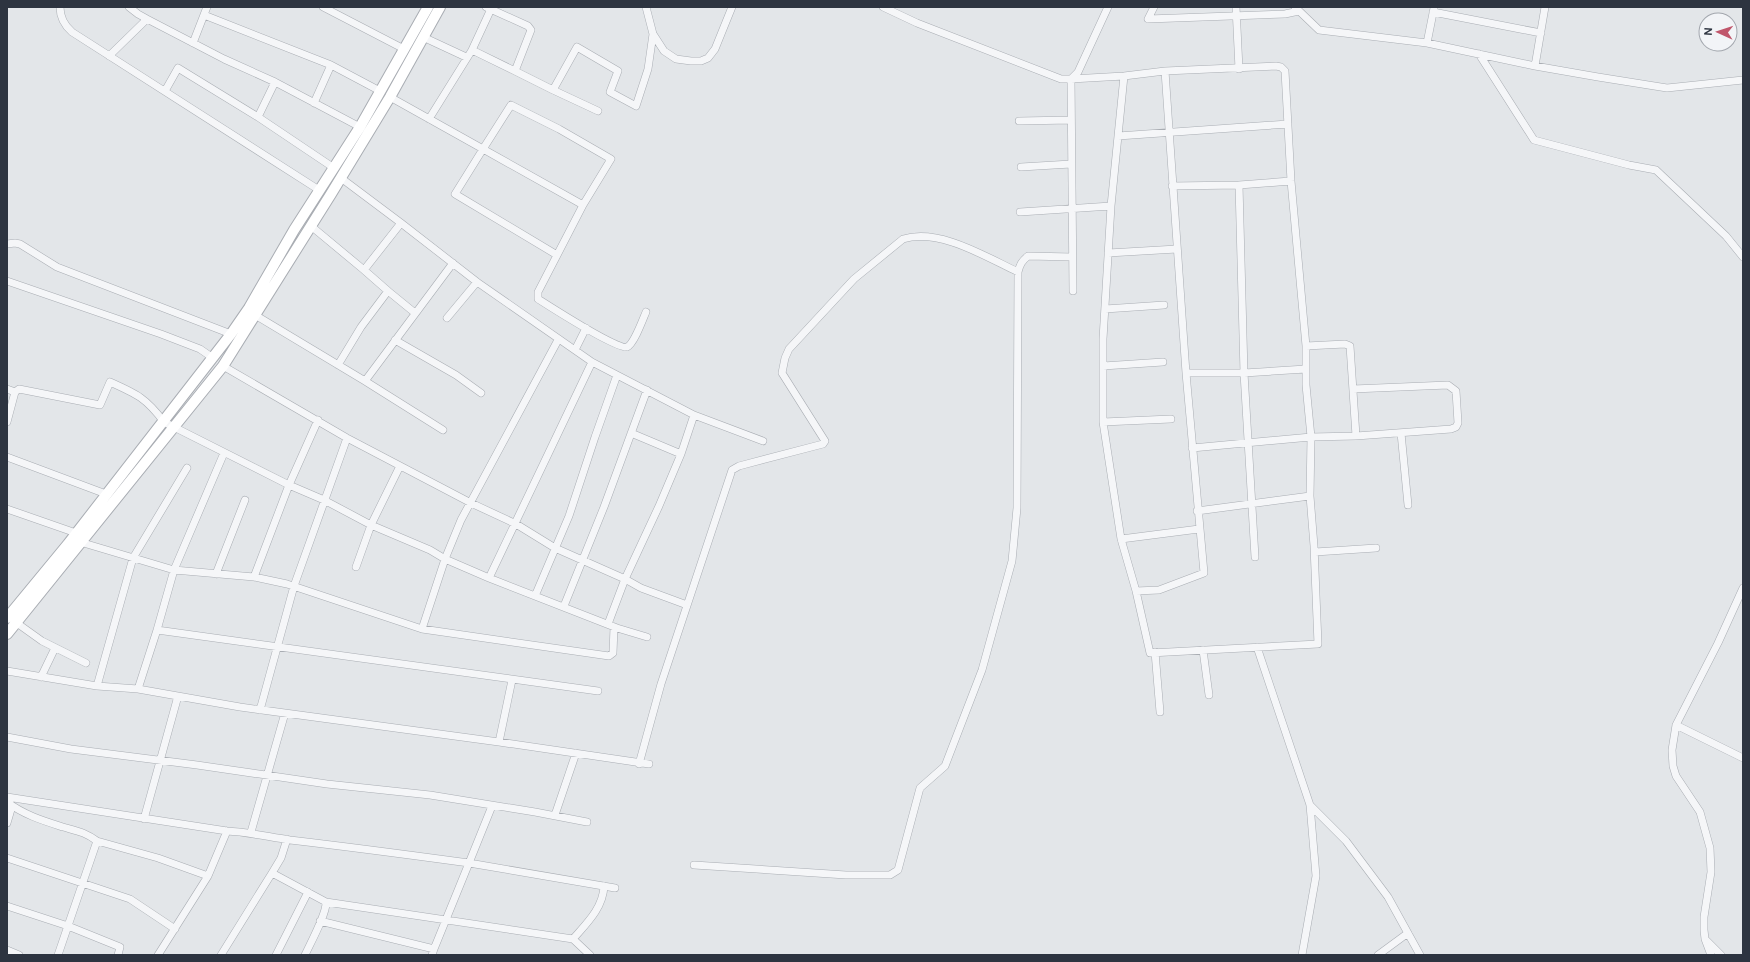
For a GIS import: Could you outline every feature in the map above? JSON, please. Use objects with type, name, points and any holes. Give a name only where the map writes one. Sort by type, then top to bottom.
[{"type":"main road","points":[[78,538],[106,494],[164,422],[249,308],[319,190],[360,127],[428,7]]},
{"type":"main road","points":[[7,634],[9,619],[223,366],[390,97],[440,7]]},
{"type":"street","points":[[60,7],[61,19],[65,26],[319,190]]},
{"type":"street","points":[[129,7],[138,14],[193,43],[275,82],[360,127]]},
{"type":"street","points":[[193,43],[207,7]]},
{"type":"street","points":[[323,7],[404,49]]},
{"type":"street","points":[[646,7],[653,34],[664,52],[676,59],[701,61],[708,58],[715,49],[732,7]]},
{"type":"street","points":[[882,7],[1061,79],[1124,76],[1164,71],[1276,66],[1281,67],[1285,71],[1291,181],[1306,346],[1306,368],[1311,437],[1310,496],[1315,552],[1318,644],[1150,653],[1136,591],[1121,538],[1103,422],[1103,366],[1108,253],[1111,206],[1124,76]]},
{"type":"street","points":[[1073,291],[1071,79],[1078,72],[1108,7]]},
{"type":"street","points":[[1154,7],[1148,19],[1285,14],[1297,9],[1319,30],[1427,43],[1535,66],[1667,88],[1743,80]]},
{"type":"street","points":[[1236,7],[1239,68]]},
{"type":"street","points":[[1535,66],[1545,7]]},
{"type":"street","points":[[429,119],[466,57],[472,50],[488,8],[528,26],[530,30],[515,71]]},
{"type":"street","points":[[1427,43],[1433,9],[1541,33]]},
{"type":"street","points":[[204,15],[331,65],[380,91]]},
{"type":"street","points":[[110,56],[147,19]]},
{"type":"street","points":[[553,90],[577,46],[618,71],[610,92],[636,106],[648,69],[653,34]]},
{"type":"street","points":[[423,37],[466,57]]},
{"type":"street","points":[[472,50],[598,111]]},
{"type":"street","points":[[1479,54],[1534,140],[1628,165],[1656,170],[1726,236],[1743,257]]},
{"type":"street","points":[[314,103],[331,65]]},
{"type":"street","points":[[165,91],[178,68],[258,117],[334,168]]},
{"type":"street","points":[[1136,591],[1158,590],[1204,573],[1176,249],[1170,132],[1164,71]]},
{"type":"street","points":[[258,117],[275,82]]},
{"type":"street","points":[[390,97],[583,205]]},
{"type":"street","points":[[557,256],[455,194],[511,105],[559,129],[611,159],[583,205],[557,256],[538,292],[538,299],[586,328],[624,348],[633,343],[646,312]]},
{"type":"street","points":[[1019,121],[1071,120]]},
{"type":"street","points":[[1118,136],[1288,124]]},
{"type":"street","points":[[1021,167],[1071,164]]},
{"type":"street","points":[[341,178],[477,282],[558,340],[592,362],[694,415],[763,441]]},
{"type":"street","points":[[1172,186],[1239,185],[1291,181]]},
{"type":"street","points":[[1239,185],[1244,373],[1255,557]]},
{"type":"street","points":[[1020,212],[1111,206]]},
{"type":"street","points":[[364,270],[401,223]]},
{"type":"street","points":[[311,226],[415,313]]},
{"type":"street","points":[[639,764],[661,684],[732,470],[739,466],[823,444],[825,441],[782,373],[783,365],[789,349],[854,279],[903,239],[911,237],[924,237],[953,242],[1018,272]]},
{"type":"street","points":[[7,244],[20,244],[57,268],[231,334]]},
{"type":"street","points":[[1108,253],[1176,249]]},
{"type":"street","points":[[694,865],[846,875],[890,875],[898,870],[920,788],[945,766],[982,670],[1012,561],[1018,508],[1018,272],[1023,260],[1028,256],[1072,257]]},
{"type":"street","points":[[365,380],[453,263]]},
{"type":"street","points":[[7,281],[161,334],[200,349],[213,358]]},
{"type":"street","points":[[447,318],[477,282]]},
{"type":"street","points":[[338,365],[361,327],[388,291]]},
{"type":"street","points":[[1105,309],[1164,305]]},
{"type":"street","points":[[255,315],[365,380],[443,430]]},
{"type":"street","points":[[575,350],[586,328]]},
{"type":"street","points":[[395,340],[481,392]]},
{"type":"street","points":[[422,630],[445,559],[461,520],[471,504],[558,340]]},
{"type":"street","points":[[1306,346],[1345,344],[1350,346],[1356,436]]},
{"type":"street","points":[[489,578],[592,362]]},
{"type":"street","points":[[1103,366],[1163,362]]},
{"type":"street","points":[[223,366],[347,438],[471,504],[516,524],[555,548],[653,593],[687,605]]},
{"type":"street","points":[[1186,374],[1244,373],[1306,368]]},
{"type":"street","points":[[535,596],[569,516],[617,375]]},
{"type":"street","points":[[7,422],[15,392],[20,389],[100,405],[110,382],[135,393],[152,406],[164,422],[289,485],[324,500],[371,525],[430,550],[445,559],[489,578],[647,638]]},
{"type":"street","points":[[1192,448],[1311,437],[1356,436],[1451,429],[1456,427],[1458,423],[1456,391],[1448,385],[1353,389]]},
{"type":"street","points":[[7,389],[15,392]]},
{"type":"street","points":[[564,606],[604,508],[647,390]]},
{"type":"street","points":[[7,509],[78,538],[133,558],[174,570],[254,577],[294,586],[422,630],[609,656],[613,653],[611,625],[625,579],[659,506],[694,415]]},
{"type":"street","points":[[1103,422],[1171,419]]},
{"type":"street","points":[[254,577],[289,485],[318,420]]},
{"type":"street","points":[[632,433],[680,454]]},
{"type":"street","points":[[1400,433],[1408,505]]},
{"type":"street","points":[[260,710],[294,586],[347,438]]},
{"type":"street","points":[[138,689],[174,570],[224,453]]},
{"type":"street","points":[[7,457],[106,494]]},
{"type":"street","points":[[356,567],[371,525],[400,466]]},
{"type":"street","points":[[97,686],[133,558],[187,468]]},
{"type":"street","points":[[1198,511],[1310,496]]},
{"type":"street","points":[[216,574],[245,500]]},
{"type":"street","points":[[1121,538],[1199,529]]},
{"type":"street","points":[[1315,552],[1376,548]]},
{"type":"street","points":[[1711,955],[1705,939],[1704,917],[1711,872],[1710,848],[1700,812],[1680,784],[1673,766],[1672,750],[1676,726],[1718,643],[1743,588]]},
{"type":"street","points":[[9,619],[55,648],[86,663]]},
{"type":"street","points":[[157,630],[598,691]]},
{"type":"street","points":[[1257,647],[1310,805],[1316,876],[1302,955]]},
{"type":"street","points":[[41,677],[55,648]]},
{"type":"street","points":[[1203,650],[1209,695]]},
{"type":"street","points":[[1155,652],[1160,712]]},
{"type":"street","points":[[7,670],[97,686],[138,689],[260,710],[500,742],[639,764],[649,764]]},
{"type":"street","points":[[500,742],[512,680]]},
{"type":"street","points":[[144,819],[178,696]]},
{"type":"street","points":[[251,832],[266,775],[285,713]]},
{"type":"street","points":[[1676,726],[1743,758]]},
{"type":"street","points":[[7,737],[72,749],[326,784],[430,795],[555,815],[587,822]]},
{"type":"street","points":[[555,815],[576,753]]},
{"type":"street","points":[[7,797],[227,831],[251,832],[288,839],[385,851],[615,888]]},
{"type":"street","points":[[7,823],[9,804],[23,813],[66,828],[86,833],[97,841],[158,858],[208,876]]},
{"type":"street","points":[[1310,805],[1346,841],[1388,897],[1420,955]]},
{"type":"street","points":[[320,921],[433,952],[492,806]]},
{"type":"street","points":[[158,955],[208,876],[227,831]]},
{"type":"street","points":[[221,955],[281,858],[288,839]]},
{"type":"street","points":[[58,955],[97,841]]},
{"type":"street","points":[[7,858],[130,899],[175,929]]},
{"type":"street","points":[[272,873],[326,902],[573,939],[590,955]]},
{"type":"street","points":[[573,939],[598,909],[604,895],[604,886]]},
{"type":"street","points":[[276,955],[308,892]]},
{"type":"street","points":[[305,955],[326,906],[326,902]]},
{"type":"street","points":[[7,906],[68,926],[120,947],[118,955]]},
{"type":"street","points":[[1378,955],[1408,933]]},
{"type":"street","points":[[1705,939],[1721,955]]},
{"type":"street","points":[[7,950],[19,955]]}]
